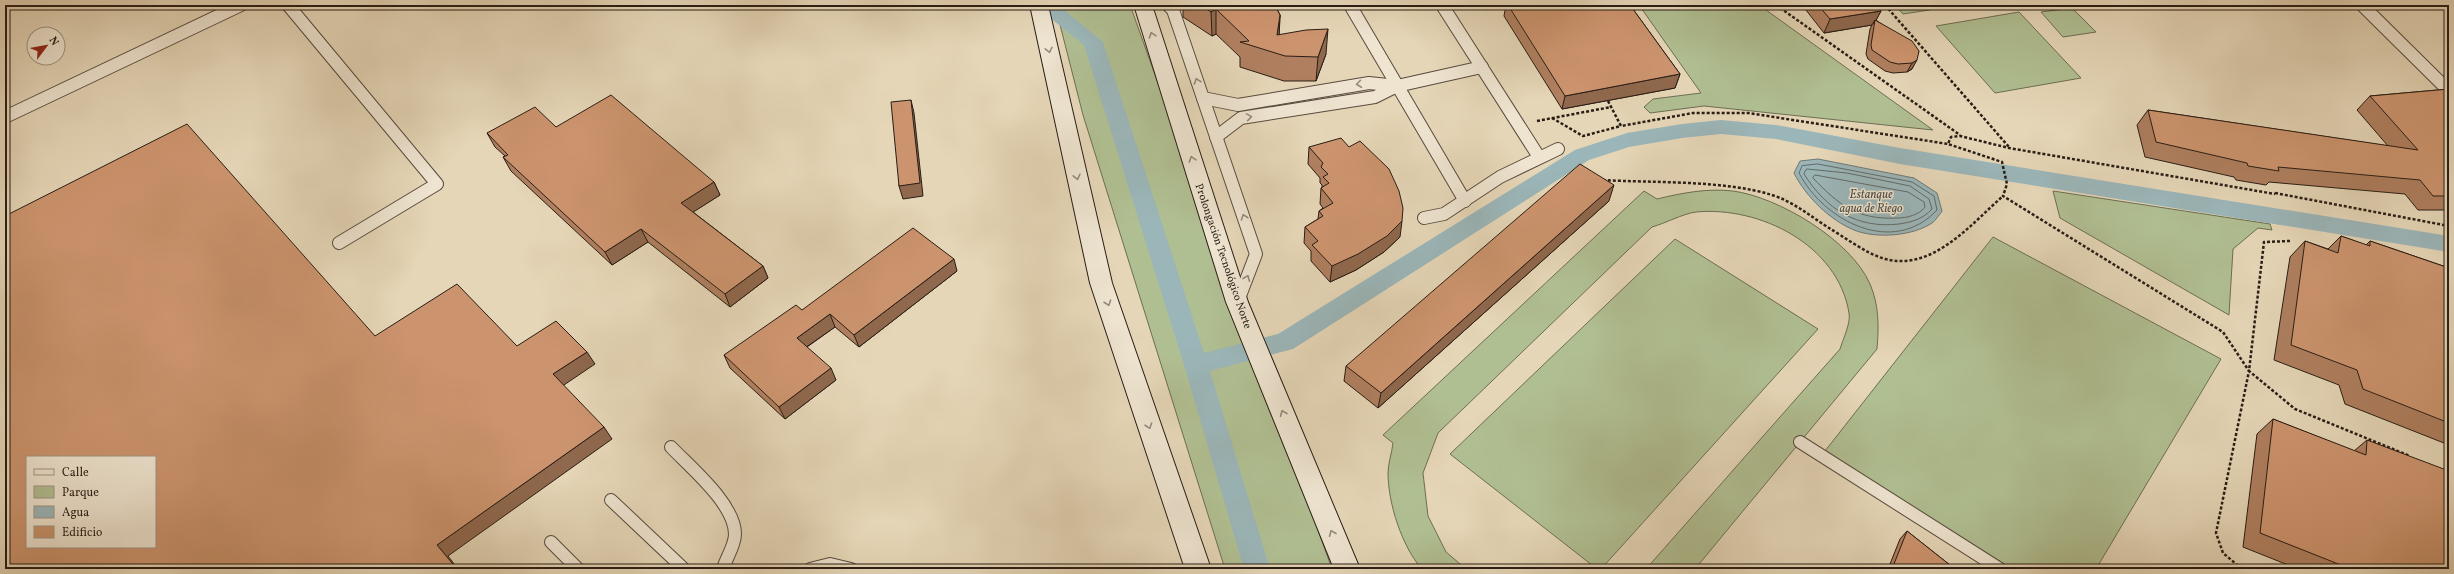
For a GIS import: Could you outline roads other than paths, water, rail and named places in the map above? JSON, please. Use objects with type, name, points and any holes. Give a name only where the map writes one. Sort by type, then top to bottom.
[{"type":"main road","name":"Prolongación Tecnológico Norte","points":[[1143,5],[1237,302],[1347,569]]},
{"type":"main road","points":[[1040,8],[1101,283],[1198,569]]},
{"type":"lane","points":[[5,117],[241,5]]},
{"type":"lane","points":[[288,5],[438,184],[339,243]]},
{"type":"lane","points":[[1168,5],[1173,10],[1256,254],[1237,302]]},
{"type":"lane","points":[[1350,5],[1465,201]]},
{"type":"lane","points":[[1442,5],[1539,157]]},
{"type":"lane","points":[[2362,5],[2449,91]]},
{"type":"lane","points":[[1216,137],[1241,118],[1375,97],[1397,86],[1482,67]]},
{"type":"lane","points":[[1203,98],[1238,105],[1370,83],[1397,86]]},
{"type":"lane","points":[[1424,218],[1444,214],[1500,177],[1558,149]]},
{"type":"lane","points":[[1800,442],[2000,569]]},
{"type":"lane","points":[[671,447],[726,507],[733,520],[735,534],[723,569]]},
{"type":"lane","points":[[611,500],[684,569]]},
{"type":"lane","points":[[552,542],[578,569]]},
{"type":"lane","points":[[810,569],[819,565],[842,563],[851,569]]},
{"type":"water","name":"Estanque agua de Riego","points":[[1818,159],[1914,178],[1937,193],[1942,211],[1932,223],[1915,231],[1894,235],[1873,235],[1854,230],[1836,220],[1820,207],[1805,191],[1794,173],[1800,161]]},
{"type":"waterway","points":[[1040,5],[1056,13],[1093,42],[1196,365]]},
{"type":"waterway","points":[[1196,365],[1285,342],[1582,155],[1627,140],[1682,131],[1721,127],[1776,132],[1900,156],[2449,244]]},
{"type":"waterway","points":[[1196,365],[1257,569]]}]
